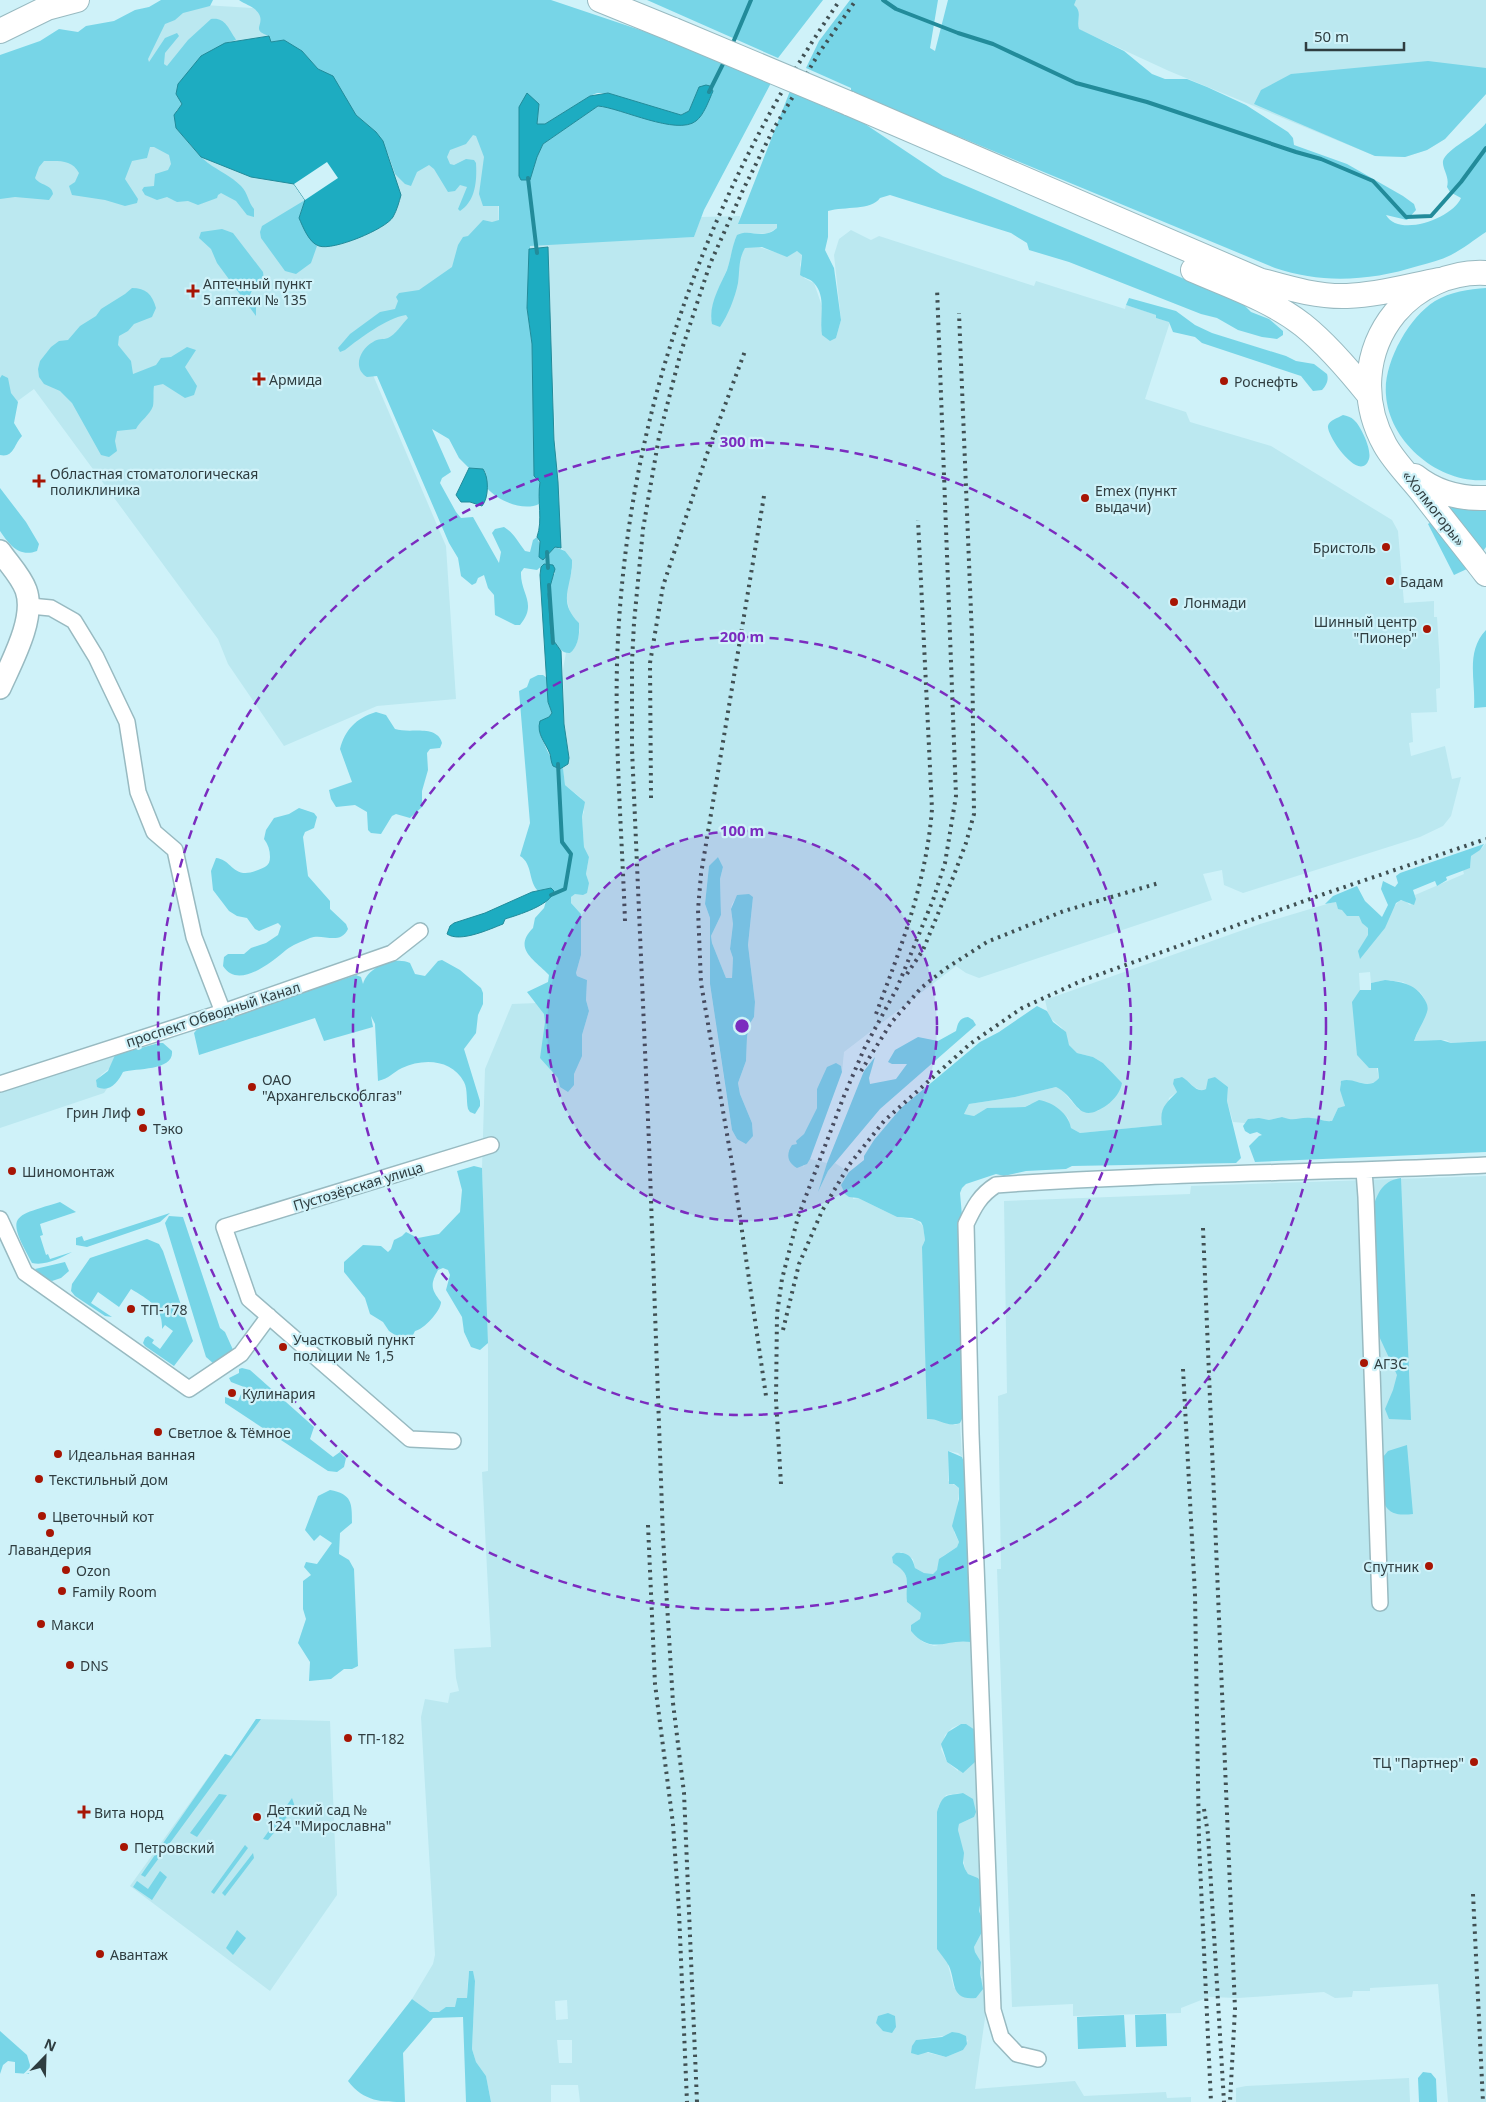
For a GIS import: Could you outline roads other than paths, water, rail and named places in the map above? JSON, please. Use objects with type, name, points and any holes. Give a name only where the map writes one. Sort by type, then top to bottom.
[{"type":"main road","points":[[0,32],[47,4],[77,0]]},
{"type":"main road","points":[[600,0],[848,102],[1259,280],[1291,289],[1347,296],[1448,278]]},
{"type":"main road","points":[[848,102],[942,161],[1248,293],[1279,310],[1302,324],[1324,343],[1369,395]]},
{"type":"main road","name":"«Холмогоры»","points":[[1486,258],[1418,292],[1402,305],[1381,334],[1372,358],[1369,395],[1377,429],[1385,445],[1486,574]]},
{"type":"main road","name":"«Холмогоры»","points":[[1448,278],[1486,273]]},
{"type":"main road","name":"«Холмогоры»","points":[[1401,466],[1424,483],[1439,491],[1455,496],[1486,498]]},
{"type":"street","points":[[0,551],[25,588],[30,606],[19,644],[0,688]]},
{"type":"street","points":[[30,606],[51,608],[74,621],[96,657],[127,722],[138,792],[154,832],[175,850],[194,937],[223,1012]]},
{"type":"street","name":"проспект Обводный Канал","points":[[0,1084],[223,1012],[392,953],[420,931]]},
{"type":"street","name":"Пустозёрская улица","points":[[269,1316],[249,1299],[224,1227],[491,1145]]},
{"type":"street","points":[[1038,2059],[1017,2054],[1001,2036],[993,2010],[971,1434],[966,1224],[976,1204],[984,1193],[996,1185],[1101,1178],[1364,1171],[1486,1165]]},
{"type":"street","points":[[1364,1171],[1380,1603]]},
{"type":"street","points":[[0,1219],[24,1273],[189,1389],[241,1354],[269,1316],[410,1439],[453,1441]]},
{"type":"waterway","points":[[732,45],[751,0]]},
{"type":"waterway","points":[[883,0],[896,9],[958,33],[993,44],[1076,83],[1147,102],[1321,159],[1373,181],[1406,217],[1431,216],[1461,182],[1486,148]]},
{"type":"waterway","points":[[709,92],[725,60]]},
{"type":"waterway","points":[[528,178],[537,253]]},
{"type":"waterway","points":[[547,552],[548,568]]},
{"type":"waterway","points":[[549,585],[553,643]]},
{"type":"waterway","points":[[551,895],[565,889],[571,854],[562,842],[558,764]]},
{"type":"railway","points":[[625,921],[618,760],[617,664],[623,574],[636,486],[655,400],[680,316],[712,233],[749,153],[792,75],[840,0]]},
{"type":"railway","points":[[697,2102],[684,1793],[673,1703],[663,1537],[632,749],[634,623],[643,529],[659,437],[680,355],[710,264],[743,190],[773,130],[819,53],[856,0]]},
{"type":"railway","points":[[781,1484],[776,1400],[777,1314],[782,1279],[798,1217],[844,1096],[864,1049],[897,988],[933,900],[945,863],[956,796],[937,288]]},
{"type":"railway","points":[[907,974],[923,950],[954,875],[974,814],[972,637],[959,313]]},
{"type":"railway","points":[[651,798],[650,663],[663,586],[707,454],[745,351]]},
{"type":"railway","points":[[764,496],[701,874],[698,910],[701,983],[733,1169],[766,1396]]},
{"type":"railway","points":[[876,1014],[912,913],[924,863],[932,809],[918,520]]},
{"type":"railway","points":[[783,1330],[799,1264],[822,1211],[849,1165],[884,1121],[970,1044],[1022,1008],[1081,981],[1324,894],[1486,839]]},
{"type":"railway","points":[[861,1071],[891,1023],[921,988],[945,969],[987,942],[1064,911],[1159,883]]},
{"type":"railway","points":[[1203,1228],[1235,2009],[1230,2102]]},
{"type":"railway","points":[[1183,1369],[1195,1595],[1199,1843],[1211,2102]]},
{"type":"railway","points":[[648,1525],[655,1684],[673,1824],[679,1912],[687,2102]]},
{"type":"railway","points":[[1204,1809],[1208,1834],[1224,2102]]},
{"type":"railway","points":[[1473,1894],[1483,2102]]},
{"type":"place","name":"Аптечный пункт 5 аптеки № 135","points":[[193,291]]},
{"type":"place","name":"Армида","points":[[259,379]]},
{"type":"place","name":"Роснефть","points":[[1224,381]]},
{"type":"place","name":"Областная стоматологическая поликлиника","points":[[39,481]]},
{"type":"place","name":"Emex (пункт выдачи)","points":[[1085,498]]},
{"type":"place","name":"Бристоль","points":[[1386,547]]},
{"type":"place","name":"Бадам","points":[[1390,581]]},
{"type":"place","name":"Лонмади","points":[[1174,602]]},
{"type":"place","name":"Шинный центр \"Пионер\"","points":[[1427,629]]},
{"type":"place","name":"ОАО \"Архангельскоблгаз\"","points":[[252,1087]]},
{"type":"place","name":"Грин Лиф","points":[[141,1112]]},
{"type":"place","name":"Тэко","points":[[143,1128]]},
{"type":"place","name":"Шиномонтаж","points":[[12,1171]]},
{"type":"place","name":"ТП-178","points":[[131,1309]]},
{"type":"place","name":"Участковый пункт полиции № 1,5","points":[[283,1347]]},
{"type":"place","name":"АГЗС","points":[[1364,1363]]},
{"type":"place","name":"Кулинария","points":[[232,1393]]},
{"type":"place","name":"Светлое & Тёмное","points":[[158,1432]]},
{"type":"place","name":"Идеальная ванная","points":[[58,1454]]},
{"type":"place","name":"Текстильный дом","points":[[39,1479]]},
{"type":"place","name":"Цветочный кот","points":[[42,1516]]},
{"type":"place","name":"Лавандерия","points":[[50,1533]]},
{"type":"place","name":"Спутник","points":[[1429,1566]]},
{"type":"place","name":"Ozon","points":[[66,1570]]},
{"type":"place","name":"Family Room","points":[[62,1591]]},
{"type":"place","name":"Макси","points":[[41,1624]]},
{"type":"place","name":"DNS","points":[[70,1665]]},
{"type":"place","name":"ТП-182","points":[[348,1738]]},
{"type":"place","name":"ТЦ \"Партнер\"","points":[[1474,1762]]},
{"type":"place","name":"Вита норд","points":[[84,1812]]},
{"type":"place","name":"Детский сад № 124 \"Мирославна\"","points":[[257,1817]]},
{"type":"place","name":"Петровский","points":[[124,1847]]},
{"type":"place","name":"Авантаж","points":[[100,1954]]}]
